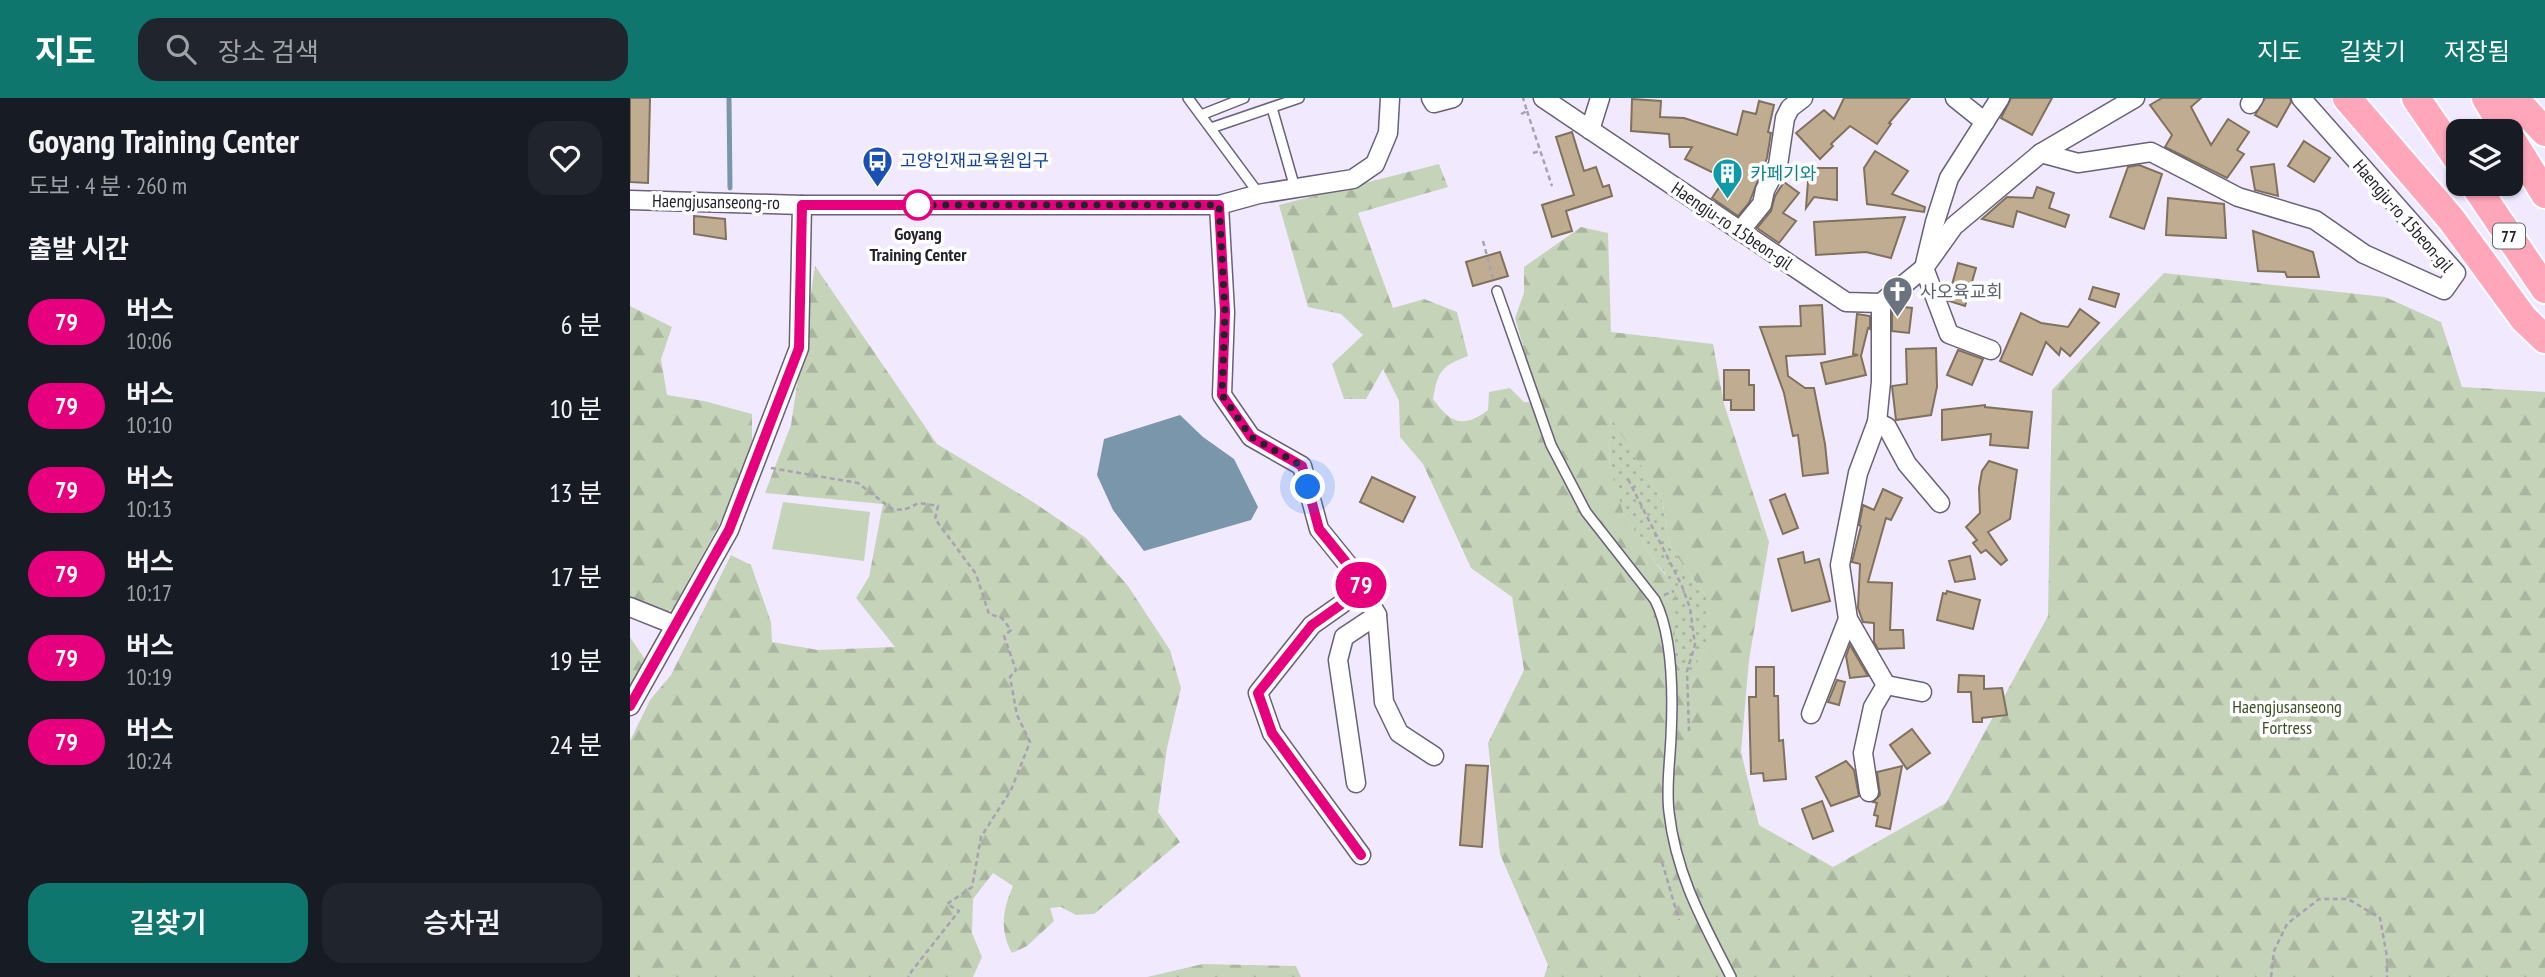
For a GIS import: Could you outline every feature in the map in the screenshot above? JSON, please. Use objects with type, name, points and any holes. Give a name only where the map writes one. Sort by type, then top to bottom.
[{"type":"highway","points":[[2347,98],[2451,219],[2525,319],[2545,339]]},
{"type":"highway","points":[[2416,98],[2446,142]]},
{"type":"highway","points":[[2486,98],[2499,119]]},
{"type":"highway","points":[[2514,98],[2545,132]]},
{"type":"highway","points":[[2523,158],[2545,194]]},
{"type":"highway","name":"77","points":[[2482,196],[2545,289]]},
{"type":"street","name":"Haengjusanseong-ro","points":[[630,201],[802,205],[1219,205],[1259,194],[1353,179],[1375,164],[1388,133],[1390,98]]},
{"type":"street","points":[[1431,98],[1434,103],[1453,98]]},
{"type":"street","name":"Haengju-ro 15beon-gil","points":[[1543,98],[1846,302],[1881,303]]},
{"type":"street","points":[[1590,130],[1600,98]]},
{"type":"street","points":[[1740,231],[1762,204],[1765,190],[1778,165],[1785,118],[1790,108],[1803,98]]},
{"type":"street","points":[[1955,98],[1985,122]]},
{"type":"street","points":[[1991,350],[1949,334],[1924,268],[1934,222],[1949,178],[2000,98]]},
{"type":"street","points":[[1922,692],[1886,685],[1848,619],[1840,565],[1858,473],[1877,422],[1881,303],[1924,268],[1954,226],[2041,153],[2135,98]]},
{"type":"street","name":"Haengju-ro 15beon-gil","points":[[2041,153],[2078,163],[2151,152],[2238,198],[2315,220],[2364,254],[2444,290],[2456,273],[2301,98]]},
{"type":"street","name":"Haengjusanseong-ro","points":[[630,706],[729,530],[799,348],[802,205]]},
{"type":"street","points":[[1219,205],[1225,312],[1222,395],[1251,437],[1302,466],[1319,529],[1349,566],[1377,615],[1384,702],[1399,733],[1434,756]]},
{"type":"street","points":[[1877,422],[1887,427],[1906,464],[1940,503]]},
{"type":"street","points":[[1361,855],[1272,733],[1258,693],[1312,625],[1363,589]]},
{"type":"street","points":[[630,607],[675,625]]},
{"type":"street","points":[[1356,783],[1338,660],[1344,637],[1377,615]]},
{"type":"street","points":[[1811,714],[1848,619]]},
{"type":"street","points":[[1869,792],[1863,753],[1873,707],[1886,685]]},
{"type":"lane","points":[[1188,98],[1259,194]]},
{"type":"lane","points":[[1201,115],[1244,98]]},
{"type":"lane","points":[[1211,128],[1299,98]]},
{"type":"lane","points":[[1272,108],[1295,190]]},
{"type":"lane","points":[[1497,291],[1551,445],[1586,512],[1655,600],[1660,611],[1666,632],[1670,676],[1672,733],[1668,793],[1672,832],[1679,868],[1690,897],[1731,977]]},
{"type":"path","points":[[1523,98],[1552,186]]},
{"type":"path","points":[[1521,114],[1527,111]]},
{"type":"path","points":[[1533,153],[1540,151]]},
{"type":"path","points":[[1483,241],[1497,291]]},
{"type":"path","points":[[754,465],[858,483],[892,509],[904,510],[919,503],[938,506],[935,519],[976,574],[989,614],[1002,618],[1011,629],[1004,636],[1016,670],[1010,677],[1017,715],[1030,742],[1011,790],[981,837],[972,887],[947,904],[959,911],[911,972],[910,977]]},
{"type":"path","points":[[1628,479],[1682,586],[1690,608],[1695,645],[1687,671],[1689,731]]},
{"type":"path","points":[[1662,862],[1679,920]]},
{"type":"path","points":[[2271,977],[2274,951],[2287,923],[2319,900],[2348,900],[2380,918],[2388,977]]},
{"type":"green space","name":"Haengjusanseong Fortress","points":[[1439,164],[1448,187],[1358,213],[1393,308],[1424,299],[1457,312],[1468,356],[1443,370],[1433,399],[1445,414],[1458,421],[1471,420],[1488,410],[1489,392],[1510,388],[1524,402],[1539,403],[1515,318],[1524,293],[1524,267],[1581,227],[1608,233],[1611,332],[1713,344],[1724,404],[1769,542],[1749,660],[1741,752],[1759,825],[1833,867],[1946,803],[2048,616],[2052,390],[2164,273],[2385,297],[2441,322],[2462,387],[2545,392],[2545,977],[1544,977],[1548,965],[1500,854],[1488,743],[1524,670],[1512,597],[1471,568],[1423,464],[1400,437],[1399,401],[1383,369],[1366,399],[1344,399],[1332,364],[1363,335],[1341,314],[1308,307],[1279,205]],"holes":[[[1612,420],[1662,499],[1670,547],[1706,596],[1706,649],[1691,671],[1681,671],[1674,660],[1676,589],[1624,515],[1610,467]]]},
{"type":"green space","points":[[815,266],[937,444],[1033,502],[1086,538],[1128,586],[1170,650],[1181,688],[1167,748],[1158,812],[1180,842],[1094,914],[1076,915],[1061,907],[1050,908],[1054,921],[1027,946],[1012,953],[1005,936],[1004,919],[1013,886],[993,873],[973,899],[972,933],[982,957],[973,977],[630,977],[630,741],[650,700],[671,675],[731,555],[751,565],[771,622],[772,642],[818,650],[895,647],[856,598],[869,577],[883,504],[765,493],[791,425]]},
{"type":"green space","points":[[630,306],[672,327],[661,359],[667,395],[704,401],[752,414],[752,441],[739,489],[672,610],[662,613],[630,597]]},
{"type":"green space","points":[[1612,418],[1662,499],[1670,547],[1706,596],[1706,649],[1692,671],[1681,671],[1674,660],[1665,573],[1624,515],[1617,494],[1610,467]]},
{"type":"green space","points":[[783,502],[870,512],[864,561],[772,549]]},
{"type":"green space","points":[[630,637],[646,661],[630,689]]},
{"type":"green space","points":[[1203,964],[1296,966],[1301,977],[1147,977]]},
{"type":"water","points":[[1180,415],[1203,437],[1234,459],[1258,507],[1251,520],[1144,551],[1113,510],[1097,475],[1104,439]]},
{"type":"building","points":[[630,98],[650,98],[648,183],[630,182]]},
{"type":"building","points":[[1844,98],[1910,98],[1889,123],[1891,124],[1877,144],[1850,126],[1820,159],[1796,133],[1824,110],[1834,119]]},
{"type":"building","points":[[2011,98],[2052,98],[2032,135],[2001,118]]},
{"type":"building","points":[[2162,98],[2201,98],[2191,107],[2211,145],[2228,119],[2249,132],[2237,150],[2244,154],[2227,178],[2165,147],[2172,135],[2150,105]]},
{"type":"building","points":[[2265,98],[2290,98],[2291,102],[2277,127],[2255,115]]},
{"type":"building","points":[[1632,99],[1661,101],[1660,117],[1684,118],[1737,135],[1743,111],[1756,114],[1759,101],[1774,105],[1768,132],[1771,133],[1767,158],[1749,203],[1738,216],[1712,198],[1724,180],[1685,159],[1692,147],[1670,147],[1669,134],[1631,131]]},
{"type":"building","points":[[1572,132],[1584,171],[1596,167],[1603,187],[1609,185],[1612,196],[1566,211],[1572,231],[1552,237],[1542,205],[1574,195],[1556,137]]},
{"type":"building","points":[[2304,141],[2330,158],[2314,182],[2288,166]]},
{"type":"building","points":[[1875,151],[1908,171],[1892,194],[1925,207],[1924,212],[1867,204],[1864,168]]},
{"type":"building","points":[[2274,164],[2278,196],[2255,190],[2251,167]]},
{"type":"building","points":[[2139,165],[2162,174],[2144,229],[2110,217],[2128,167]]},
{"type":"building","points":[[1809,168],[1837,168],[1837,200],[1814,197],[1806,208]]},
{"type":"building","points":[[1784,182],[1799,193],[1783,213],[1796,221],[1779,243],[1757,228],[1771,211],[1775,196]]},
{"type":"building","points":[[2037,187],[2054,193],[2049,208],[2069,215],[2065,227],[2017,211],[2013,227],[1982,219],[2007,197],[2033,198]]},
{"type":"building","points":[[2168,198],[2224,204],[2226,238],[2166,235]]},
{"type":"building","points":[[694,216],[725,219],[726,239],[694,234]]},
{"type":"building","points":[[1905,217],[1891,258],[1866,252],[1816,255],[1814,222]]},
{"type":"building","points":[[2253,231],[2313,252],[2319,277],[2287,277],[2285,272],[2258,271]]},
{"type":"building","points":[[1500,252],[1508,276],[1473,286],[1466,262]]},
{"type":"building","points":[[1958,263],[1976,268],[1965,306],[1948,299]]},
{"type":"building","points":[[2093,287],[2119,294],[2115,307],[2089,299]]},
{"type":"building","points":[[1822,305],[1825,354],[1786,356],[1788,376],[1805,388],[1814,388],[1825,444],[1828,473],[1803,476],[1798,435],[1793,436],[1784,393],[1760,327],[1801,326],[1800,306]]},
{"type":"building","name":"사오육교회","points":[[1892,308],[1912,308],[1909,333],[1892,331]]},
{"type":"building","points":[[2080,309],[2099,323],[2070,356],[2061,348],[2059,355],[2046,342],[2032,375],[2000,361],[2021,313],[2041,323],[2068,327]]},
{"type":"building","points":[[1857,314],[1870,316],[1870,329],[1868,328],[1861,356],[1866,375],[1826,384],[1821,363],[1858,355],[1853,354]]},
{"type":"building","points":[[1936,348],[1937,387],[1931,415],[1896,420],[1892,386],[1907,384],[1906,349]]},
{"type":"building","points":[[1958,350],[1983,359],[1972,385],[1947,375]]},
{"type":"building","points":[[1724,370],[1749,370],[1749,385],[1754,385],[1754,410],[1731,410],[1731,400],[1724,400]]},
{"type":"building","points":[[1985,405],[2032,412],[2028,448],[1990,445],[1991,434],[1942,440],[1942,410]]},
{"type":"building","points":[[1989,461],[2017,470],[2010,519],[1988,532],[2007,560],[2001,565],[1986,550],[1981,553],[1973,543],[1977,540],[1966,527],[1980,513],[1979,488],[1982,471]]},
{"type":"building","points":[[1372,477],[1415,497],[1403,522],[1360,502]]},
{"type":"building","points":[[1883,489],[1902,498],[1891,520],[1886,518],[1868,582],[1892,583],[1890,630],[1903,630],[1904,648],[1878,649],[1874,642],[1874,623],[1863,622],[1858,608],[1860,564],[1852,562],[1863,505],[1874,510]]},
{"type":"building","points":[[1785,494],[1798,528],[1783,534],[1770,500]]},
{"type":"building","points":[[1803,552],[1805,563],[1819,559],[1830,601],[1792,611],[1778,559]]},
{"type":"building","points":[[1970,556],[1975,579],[1955,582],[1949,561]]},
{"type":"building","points":[[1947,591],[1980,600],[1973,629],[1937,620],[1943,593],[1946,594]]},
{"type":"building","points":[[1850,645],[1868,676],[1850,678],[1846,656]]},
{"type":"building","points":[[1756,667],[1774,667],[1774,696],[1778,696],[1779,741],[1783,740],[1786,779],[1764,781],[1763,773],[1751,774],[1749,697],[1756,697]]},
{"type":"building","points":[[1959,675],[1984,676],[1984,689],[2002,688],[2007,715],[1982,718],[1982,722],[1973,722],[1971,692],[1958,692]]},
{"type":"building","points":[[1837,680],[1845,682],[1839,705],[1828,702]]},
{"type":"building","points":[[1912,729],[1930,753],[1907,769],[1890,745]]},
{"type":"building","points":[[1846,761],[1854,770],[1859,796],[1831,806],[1816,777]]},
{"type":"building","points":[[1466,765],[1488,766],[1482,847],[1460,845]]},
{"type":"building","points":[[1902,766],[1890,829],[1876,826],[1878,816],[1874,815],[1877,803],[1873,802],[1880,795],[1877,772]]},
{"type":"building","points":[[1822,801],[1833,831],[1813,839],[1802,809]]},
{"type":"waterway","points":[[729,98],[730,188]]},
{"type":"bus line","name":"79","points":[[630,706],[729,530],[799,348],[802,205],[1219,205],[1225,312],[1222,395],[1251,437],[1302,466],[1319,529],[1349,566],[1363,589],[1312,625],[1258,693],[1272,733],[1361,855]]},
{"type":"place","name":"고양인재교육원입구","points":[[877,188]]},
{"type":"place","name":"카페기와","points":[[1727,201]]},
{"type":"place","name":"Goyang Training Center","points":[[918,205]]},
{"type":"place","name":"사오육교회","points":[[1897,319]]},
{"type":"route","points":[[918,205],[913,205],[1219,205],[1225,312],[1222,395],[1251,437],[1302,466],[1308,487]]}]
